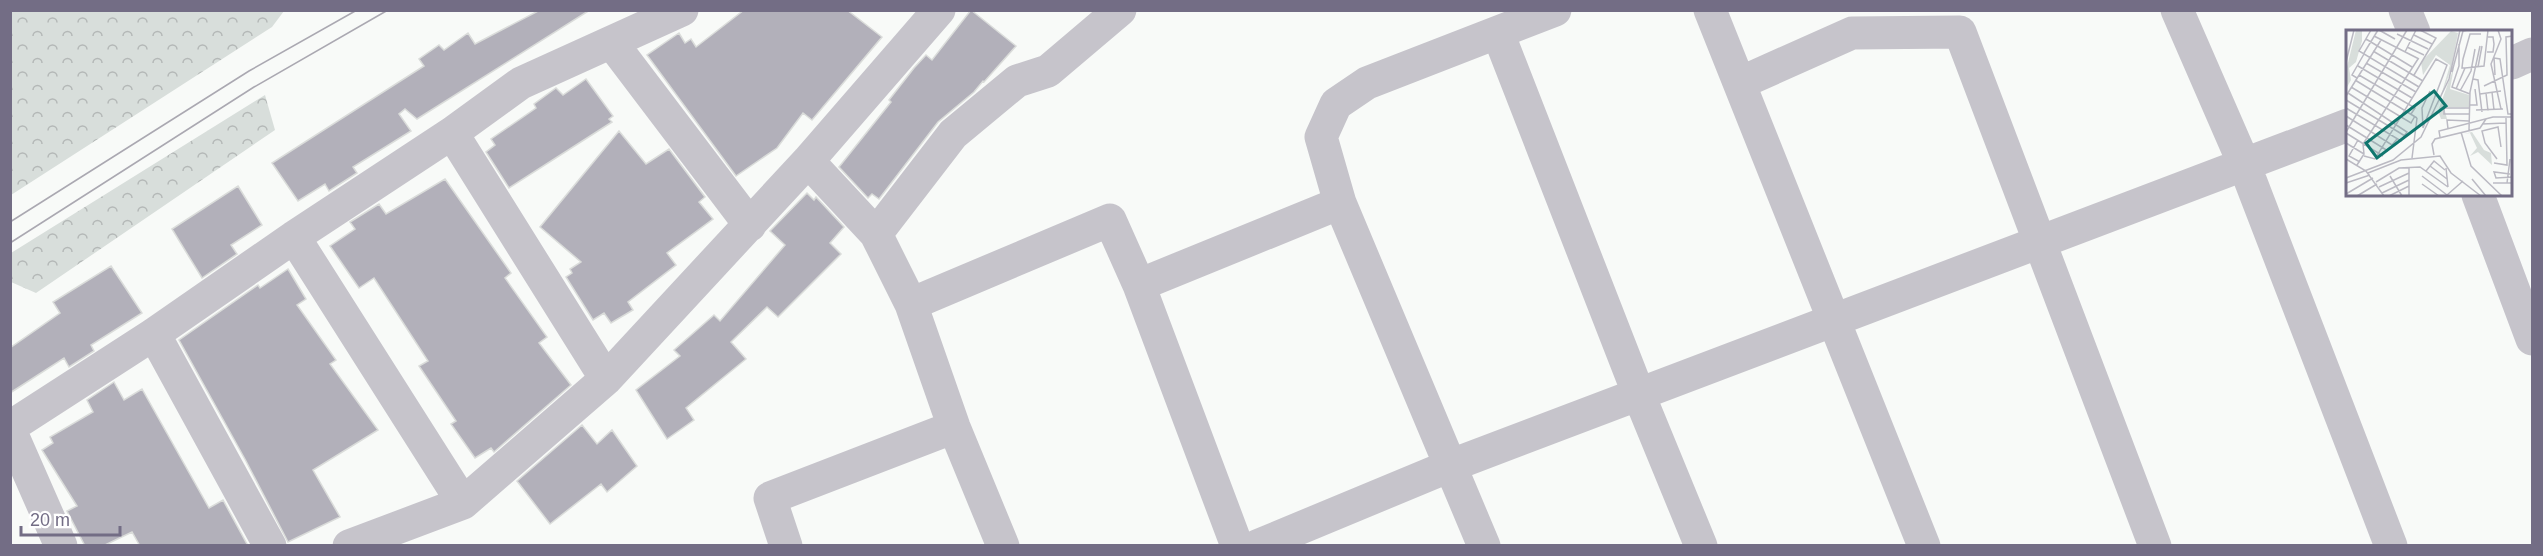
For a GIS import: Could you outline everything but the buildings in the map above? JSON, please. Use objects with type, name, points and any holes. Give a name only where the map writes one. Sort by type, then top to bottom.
[{"type":"street","points":[[61,546],[10,429],[452,133],[521,83],[682,10]]},
{"type":"street","points":[[349,546],[463,503],[606,379],[808,161],[939,10]]},
{"type":"street","points":[[876,234],[953,134],[1017,81],[1048,71],[1120,10]]},
{"type":"street","points":[[1484,546],[1452,465],[1340,203],[1321,137],[1336,104],[1366,83],[1555,10]]},
{"type":"street","points":[[1710,10],[1924,546]]},
{"type":"street","points":[[2177,10],[2244,164],[2391,546]]},
{"type":"street","points":[[2405,10],[2413,30]]},
{"type":"street","points":[[1740,83],[1852,33],[1960,32],[2155,546]]},
{"type":"street","points":[[1498,33],[1639,395],[1701,546]]},
{"type":"street","points":[[612,43],[750,225]]},
{"type":"street","points":[[2513,62],[2532,54]]},
{"type":"street","points":[[1257,546],[1452,465],[2346,126]]},
{"type":"street","points":[[452,133],[606,379]]},
{"type":"street","points":[[808,161],[876,234],[911,304],[954,427],[1003,546]]},
{"type":"street","points":[[2478,196],[2532,339]]},
{"type":"street","points":[[1139,285],[1340,203]]},
{"type":"street","points":[[911,304],[1110,220],[1139,285],[1237,546]]},
{"type":"street","points":[[294,237],[463,503]]},
{"type":"street","points":[[154,334],[270,546]]},
{"type":"street","points":[[786,546],[770,498],[954,427]]},
{"type":"green space","points":[[11,10],[284,11],[272,27],[11,195]]},
{"type":"green space","points":[[265,95],[275,130],[36,293],[11,282],[11,253]]},
{"type":"tram line","points":[[10,222],[249,71],[357,10]]},
{"type":"tram line","points":[[10,243],[254,87],[388,10]]}]
